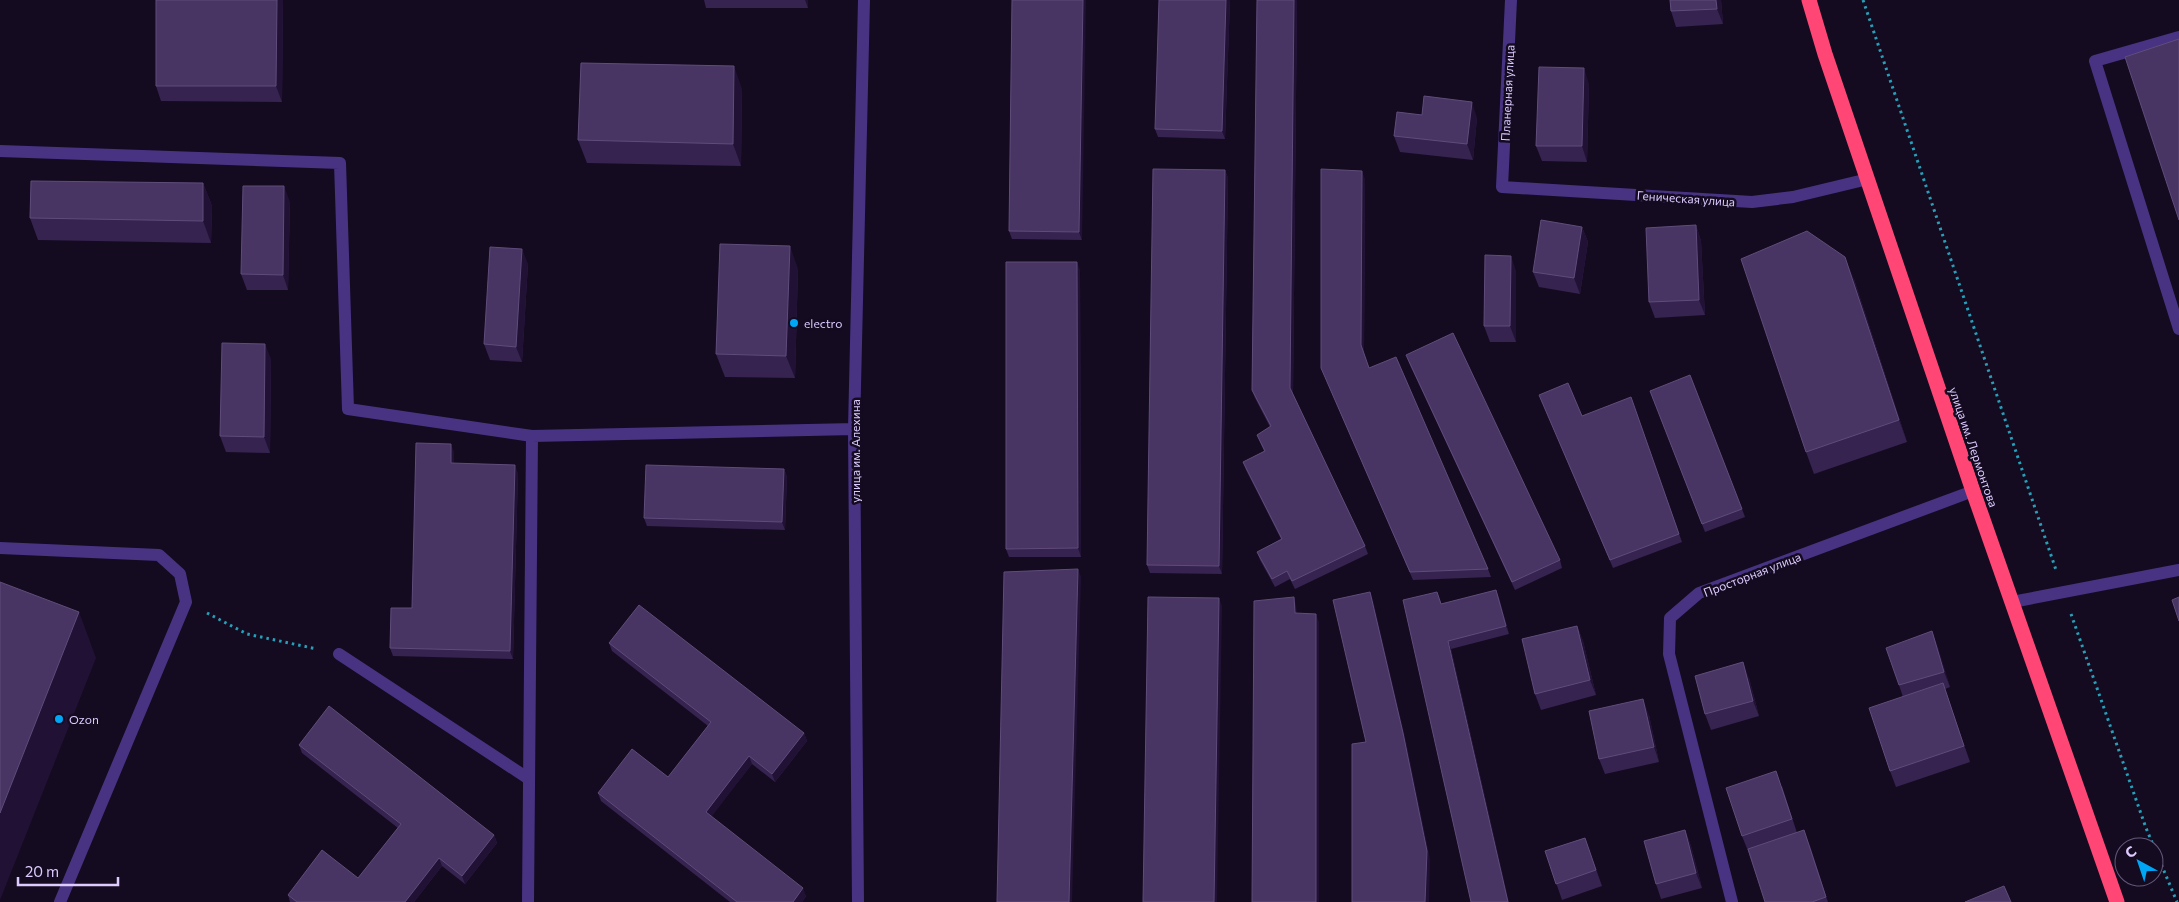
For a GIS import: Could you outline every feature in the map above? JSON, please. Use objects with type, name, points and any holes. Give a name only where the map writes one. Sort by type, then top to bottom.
[{"type":"highway","name":"улица им. Лермонтова","points":[[1809,0],[1973,491],[2116,902]]},
{"type":"street","name":"улица им. Алехина","points":[[858,902],[854,428],[864,0]]},
{"type":"street","name":"Планерная улица","points":[[1502,187],[1511,0]]},
{"type":"street","points":[[2179,37],[2095,62],[2179,330]]},
{"type":"street","points":[[0,151],[340,163],[348,409],[532,436],[854,428]]},
{"type":"street","name":"Геническая улица","points":[[1502,187],[1752,202],[1793,197],[1868,179]]},
{"type":"street","points":[[528,902],[532,436]]},
{"type":"street","name":"Просторная улица","points":[[1732,902],[1669,654],[1670,618],[1699,593],[1973,491]]},
{"type":"street","points":[[0,548],[159,555],[180,574],[186,602],[60,902]]},
{"type":"street","points":[[2012,602],[2179,570]]},
{"type":"street","points":[[339,654],[529,779]]},
{"type":"path","points":[[1863,0],[2146,828],[2177,902]]},
{"type":"path","points":[[186,602],[247,634],[339,654]]},
{"type":"building","points":[[156,0],[277,0],[276,86],[156,86]]},
{"type":"building","points":[[1012,0],[1083,0],[1079,232],[1009,231]]},
{"type":"building","points":[[1159,0],[1226,0],[1222,131],[1155,129]]},
{"type":"building","points":[[1257,0],[1294,0],[1290,388],[1365,546],[1292,581],[1287,571],[1272,579],[1257,552],[1282,539],[1243,462],[1265,451],[1257,435],[1271,426],[1252,390]]},
{"type":"building","points":[[1670,0],[1716,0],[1717,9],[1671,11]]},
{"type":"building","points":[[2179,39],[2179,220],[2125,57]]},
{"type":"building","points":[[581,63],[734,66],[733,144],[578,140]]},
{"type":"building","points":[[1539,67],[1584,68],[1582,146],[1536,146]]},
{"type":"building","points":[[1424,96],[1472,102],[1467,144],[1394,136],[1397,112],[1422,115]]},
{"type":"building","points":[[1153,169],[1225,170],[1219,566],[1147,565]]},
{"type":"building","points":[[1321,169],[1362,171],[1361,345],[1369,368],[1396,357],[1488,569],[1410,572],[1321,368]]},
{"type":"building","points":[[31,181],[203,183],[203,221],[30,218]]},
{"type":"building","points":[[243,186],[284,186],[283,275],[241,274]]},
{"type":"building","points":[[1541,220],[1582,227],[1574,278],[1533,272]]},
{"type":"building","points":[[1696,225],[1699,300],[1649,302],[1646,228]]},
{"type":"building","points":[[1807,231],[1845,257],[1899,420],[1806,452],[1741,259]]},
{"type":"building","points":[[720,244],[790,246],[786,356],[716,354]]},
{"type":"building","points":[[490,247],[522,249],[516,347],[484,344]]},
{"type":"building","points":[[1485,255],[1511,256],[1510,326],[1484,326]]},
{"type":"building","points":[[1006,262],[1077,262],[1078,548],[1006,549]]},
{"type":"building","points":[[1453,333],[1560,560],[1512,582],[1406,355]]},
{"type":"building","points":[[222,343],[265,344],[264,437],[220,436]]},
{"type":"building","points":[[1690,375],[1742,509],[1702,524],[1650,391]]},
{"type":"building","points":[[1568,383],[1582,416],[1631,397],[1679,534],[1610,560],[1539,395]]},
{"type":"building","points":[[416,443],[451,444],[451,463],[515,465],[510,651],[390,648],[391,608],[412,608]]},
{"type":"building","points":[[646,465],[784,469],[782,522],[644,518]]},
{"type":"building","points":[[1078,569],[1069,902],[997,902],[1004,572]]},
{"type":"building","points":[[0,582],[79,612],[0,813]]},
{"type":"building","points":[[1496,590],[1506,626],[1448,641],[1508,902],[1471,902],[1403,600],[1437,592],[1441,604]]},
{"type":"building","points":[[1370,592],[1403,733],[1427,851],[1425,902],[1352,902],[1352,744],[1366,742],[1333,600]]},
{"type":"building","points":[[1148,597],[1219,598],[1214,902],[1143,902]]},
{"type":"building","points":[[1294,597],[1295,613],[1316,614],[1316,902],[1252,902],[1254,601]]},
{"type":"building","points":[[2179,597],[2179,621],[2172,600]]},
{"type":"building","points":[[639,605],[804,733],[772,774],[749,756],[706,812],[803,888],[793,902],[737,902],[598,793],[632,749],[668,777],[711,722],[609,643]]},
{"type":"building","points":[[1577,626],[1590,680],[1535,694],[1522,639]]},
{"type":"building","points":[[1932,631],[1944,672],[1899,685],[1886,648]]},
{"type":"building","points":[[1743,662],[1753,701],[1705,714],[1695,676]]},
{"type":"building","points":[[1943,683],[1964,746],[1890,771],[1869,708]]},
{"type":"building","points":[[1643,699],[1654,747],[1599,759],[1589,711]]},
{"type":"building","points":[[329,706],[494,835],[462,876],[439,858],[405,902],[297,902],[288,895],[322,850],[358,878],[401,824],[299,745]]},
{"type":"building","points":[[1776,771],[1792,819],[1742,836],[1726,788]]},
{"type":"building","points":[[1685,830],[1696,873],[1656,884],[1644,841]]},
{"type":"building","points":[[1804,830],[1826,897],[1812,902],[1765,902],[1748,849]]},
{"type":"building","points":[[1585,838],[1596,870],[1556,884],[1545,851]]},
{"type":"building","points":[[2004,886],[2011,902],[1965,902]]},
{"type":"place","name":"electro","points":[[794,323]]},
{"type":"place","name":"Ozon","points":[[59,719]]}]
